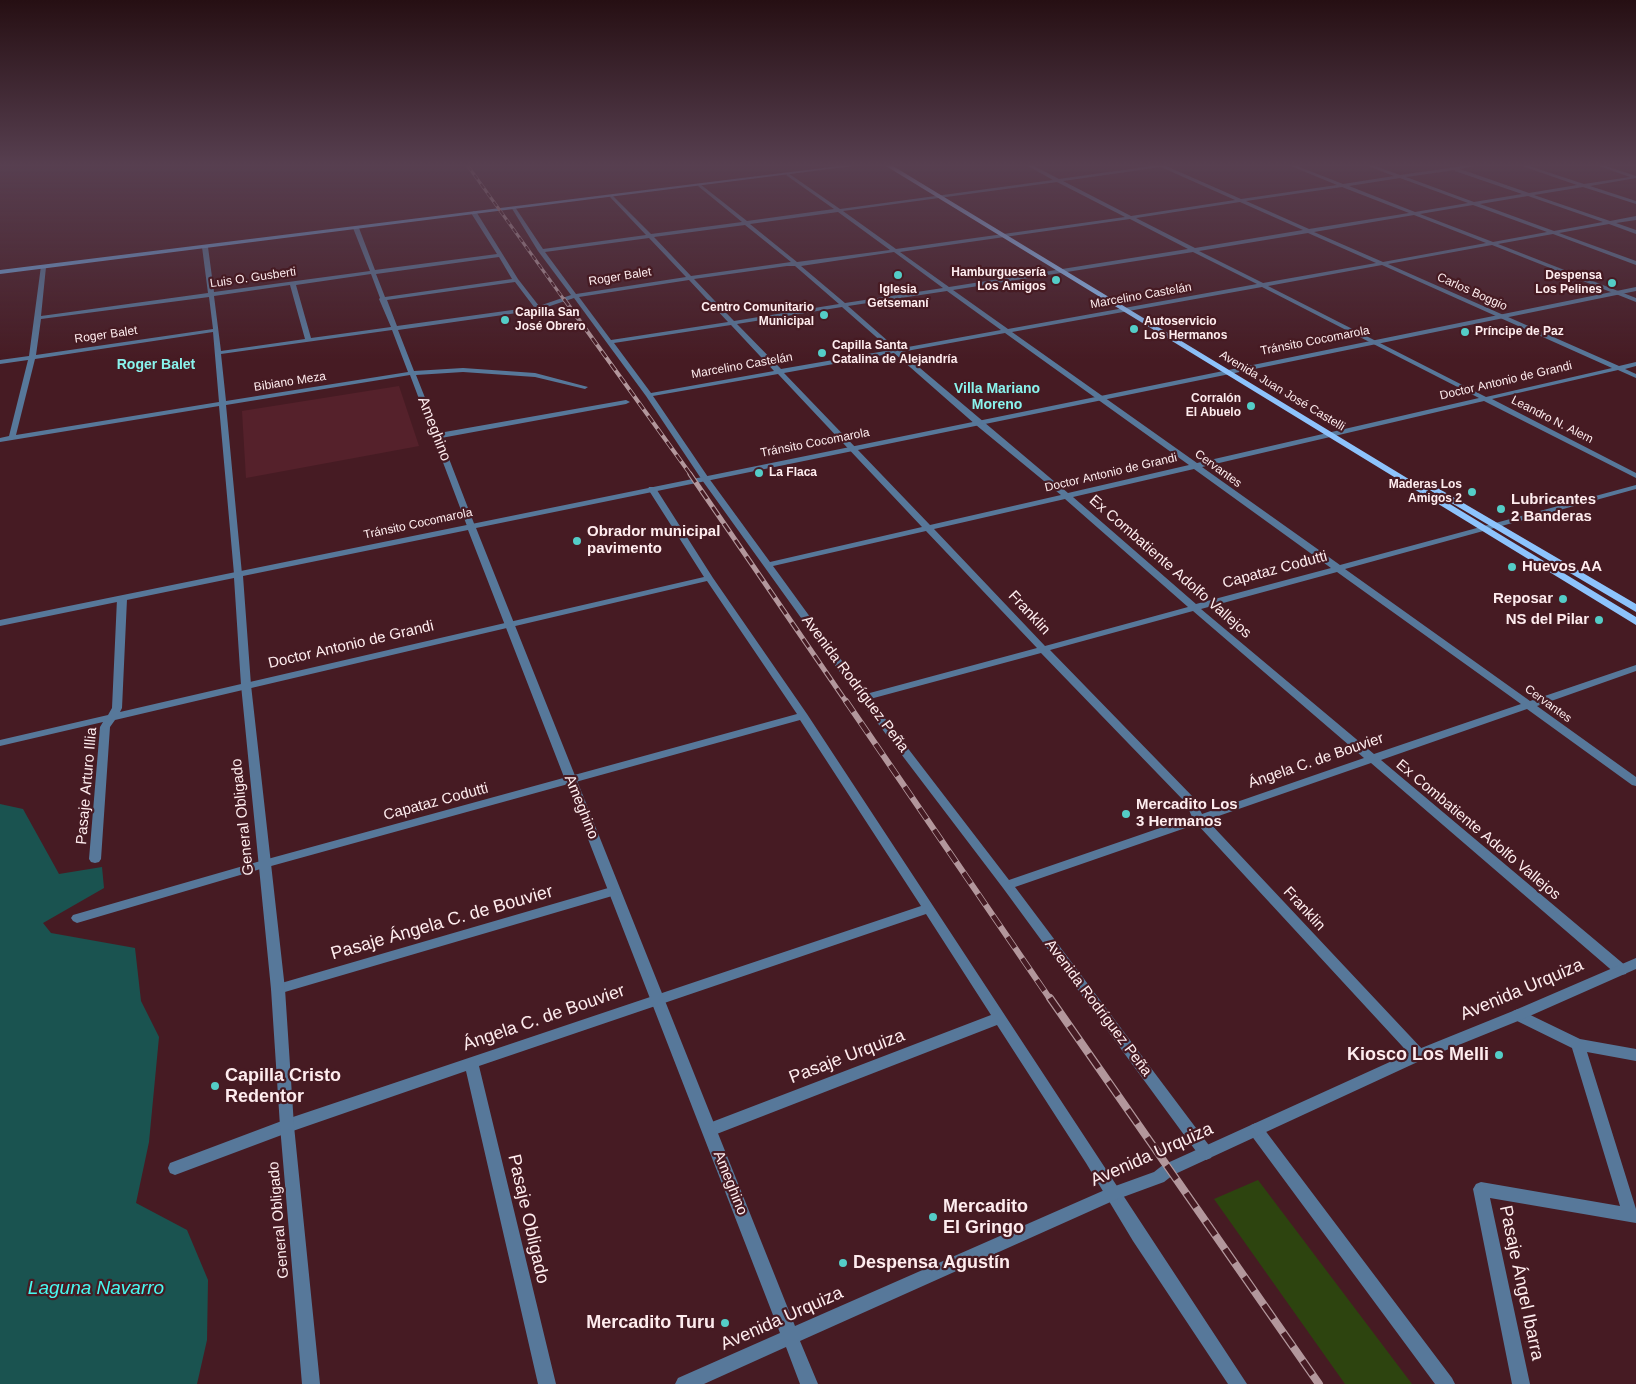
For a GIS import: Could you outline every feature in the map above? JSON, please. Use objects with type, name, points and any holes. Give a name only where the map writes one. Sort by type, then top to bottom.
[{"type":"main road","points":[[0,272],[335,231]]},
{"type":"main road","name":"Avenida Juan José Castelli","points":[[994,231],[1225,372],[1497,525],[1636,609]]},
{"type":"main road","name":"Avenida Juan José Castelli","points":[[1005,231],[1237,370],[1484,529],[1636,622]]},
{"type":"street","name":"Ameghino","points":[[357,231],[382,299],[809,1384]]},
{"type":"street","points":[[485,231],[516,280],[538,308]]},
{"type":"street","name":"Avenida Rodríguez Peña","points":[[528,231],[649,395],[705,478],[864,698],[1007,885],[1206,1153]]},
{"type":"street","name":"Franklin","points":[[645,231],[851,449],[1190,801],[1199,819],[1419,1054]]},
{"type":"street","points":[[541,251],[689,231]]},
{"type":"street","name":"Ex Combatiente Adolfo Vallejos","points":[[754,231],[796,264],[978,423],[1067,496],[1195,608],[1621,970]]},
{"type":"street","name":"Cervantes","points":[[867,231],[1636,782]]},
{"type":"street","name":"Roger Balet","points":[[218,353],[538,308],[576,296],[690,278],[1043,231]]},
{"type":"street","name":"Leandro N. Alem","points":[[1155,231],[1636,476]]},
{"type":"street","points":[[610,342],[1059,270],[1070,270],[1303,231]]},
{"type":"street","name":"Carlos Boggio","points":[[1307,231],[1636,376]]},
{"type":"street","points":[[1458,231],[1636,300]]},
{"type":"street","points":[[1546,231],[1636,263]]},
{"type":"street","name":"Marcelino Castelán","points":[[649,395],[1567,231]]},
{"type":"street","name":"General Obligado","points":[[205,247],[216,330],[246,685],[278,989],[287,1126],[311,1384]]},
{"type":"street","name":"Luis O. Gusberti","points":[[38,318],[500,255]]},
{"type":"street","points":[[12,438],[32,358],[43,267]]},
{"type":"street","points":[[382,299],[516,280]]},
{"type":"street","points":[[293,284],[308,340]]},
{"type":"street","name":"Tránsito Cocomarola","points":[[0,623],[1636,289]]},
{"type":"street","name":"Roger Balet","points":[[0,362],[216,330]]},
{"type":"street","name":"Doctor Antonio de Grandi","points":[[768,565],[1636,364]]},
{"type":"street","name":"Bibiano Meza","points":[[0,440],[412,374],[463,370],[526,374],[560,380],[584,387]]},
{"type":"street","points":[[437,436],[626,402]]},
{"type":"street","name":"Capataz Codutti","points":[[864,698],[1636,487]]},
{"type":"street","points":[[652,489],[1091,1158],[1139,1236],[1238,1384]]},
{"type":"street","name":"Doctor Antonio de Grandi","points":[[0,743],[709,578]]},
{"type":"street","name":"Pasaje Arturo Illia","points":[[95,858],[105,727],[117,708],[122,599]]},
{"type":"street","name":"Ángela C. de Bouvier","points":[[1007,885],[1636,668]]},
{"type":"street","name":"Capataz Codutti","points":[[77,918],[264,864],[802,716]]},
{"type":"street","name":"Pasaje Ángela C. de Bouvier","points":[[278,989],[615,891]]},
{"type":"street","name":"Ángela C. de Bouvier","points":[[175,1168],[287,1126],[927,909]]},
{"type":"street","name":"Avenida Urquiza","points":[[684,1384],[1112,1194],[1158,1177],[1168,1170],[1419,1054],[1518,1015],[1636,963]]},
{"type":"street","points":[[1518,1015],[1578,1044],[1636,1055]]},
{"type":"street","name":"Pasaje Urquiza","points":[[709,1130],[999,1018]]},
{"type":"street","points":[[1578,1044],[1633,1216]]},
{"type":"street","name":"Pasaje Obligado","points":[[471,1063],[547,1384]]},
{"type":"street","points":[[1256,1130],[1446,1384]]},
{"type":"street","name":"Pasaje Ángel Ibarra","points":[[1521,1384],[1481,1189],[1633,1216]]},
{"type":"shaded area","points":[[399,386],[419,446],[246,478],[242,411]]},
{"type":"green space","points":[[1258,1180],[1412,1384],[1345,1384],[1214,1199]]},
{"type":"water","name":"Laguna Navarro","points":[[0,804],[23,809],[59,874],[102,867],[104,888],[43,923],[51,933],[135,948],[141,1001],[159,1037],[149,1142],[136,1203],[187,1230],[208,1280],[207,1340],[197,1384],[0,1384]]},
{"type":"railway","points":[[514,231],[565,301]]},
{"type":"railway","points":[[564,299],[691,475]]},
{"type":"railway","points":[[690,474],[847,703]]},
{"type":"railway","points":[[846,701],[1050,999]]},
{"type":"railway","points":[[1050,998],[1319,1384]]},
{"type":"place","name":"Iglesia Getsemaní","points":[[898,275]]},
{"type":"place","name":"Hamburguesería Los Amigos","points":[[1056,280]]},
{"type":"place","name":"Despensa Los Pelines","points":[[1612,283]]},
{"type":"place","name":"Centro Comunitario Municipal","points":[[824,315]]},
{"type":"place","name":"Capilla San José Obrero","points":[[505,320]]},
{"type":"place","name":"Autoservicio Los Hermanos","points":[[1134,329]]},
{"type":"place","name":"Príncipe de Paz","points":[[1465,332]]},
{"type":"place","name":"Capilla Santa Catalina de Alejandría","points":[[822,353]]},
{"type":"place","name":"Corralón El Abuelo","points":[[1251,406]]},
{"type":"place","name":"La Flaca","points":[[759,473]]},
{"type":"place","name":"Maderas Los Amigos 2","points":[[1472,492]]},
{"type":"place","name":"Lubricantes 2 Banderas","points":[[1501,509]]},
{"type":"place","name":"Obrador municipal pavimento","points":[[577,541]]},
{"type":"place","name":"Huevos AA","points":[[1512,567]]},
{"type":"place","name":"Reposar","points":[[1563,599]]},
{"type":"place","name":"NS del Pilar","points":[[1599,620]]},
{"type":"place","name":"Mercadito Los 3 Hermanos","points":[[1126,814]]},
{"type":"place","name":"Kiosco Los Melli","points":[[1499,1055]]},
{"type":"place","name":"Capilla Cristo Redentor","points":[[215,1086]]},
{"type":"place","name":"Mercadito El Gringo","points":[[933,1217]]},
{"type":"place","name":"Despensa Agustín","points":[[843,1263]]},
{"type":"place","name":"Mercadito Turu","points":[[725,1323]]},
{"type":"district","name":"Roger Balet","points":[[156,365]]},
{"type":"district","name":"Villa Mariano Moreno","points":[[997,398]]}]
